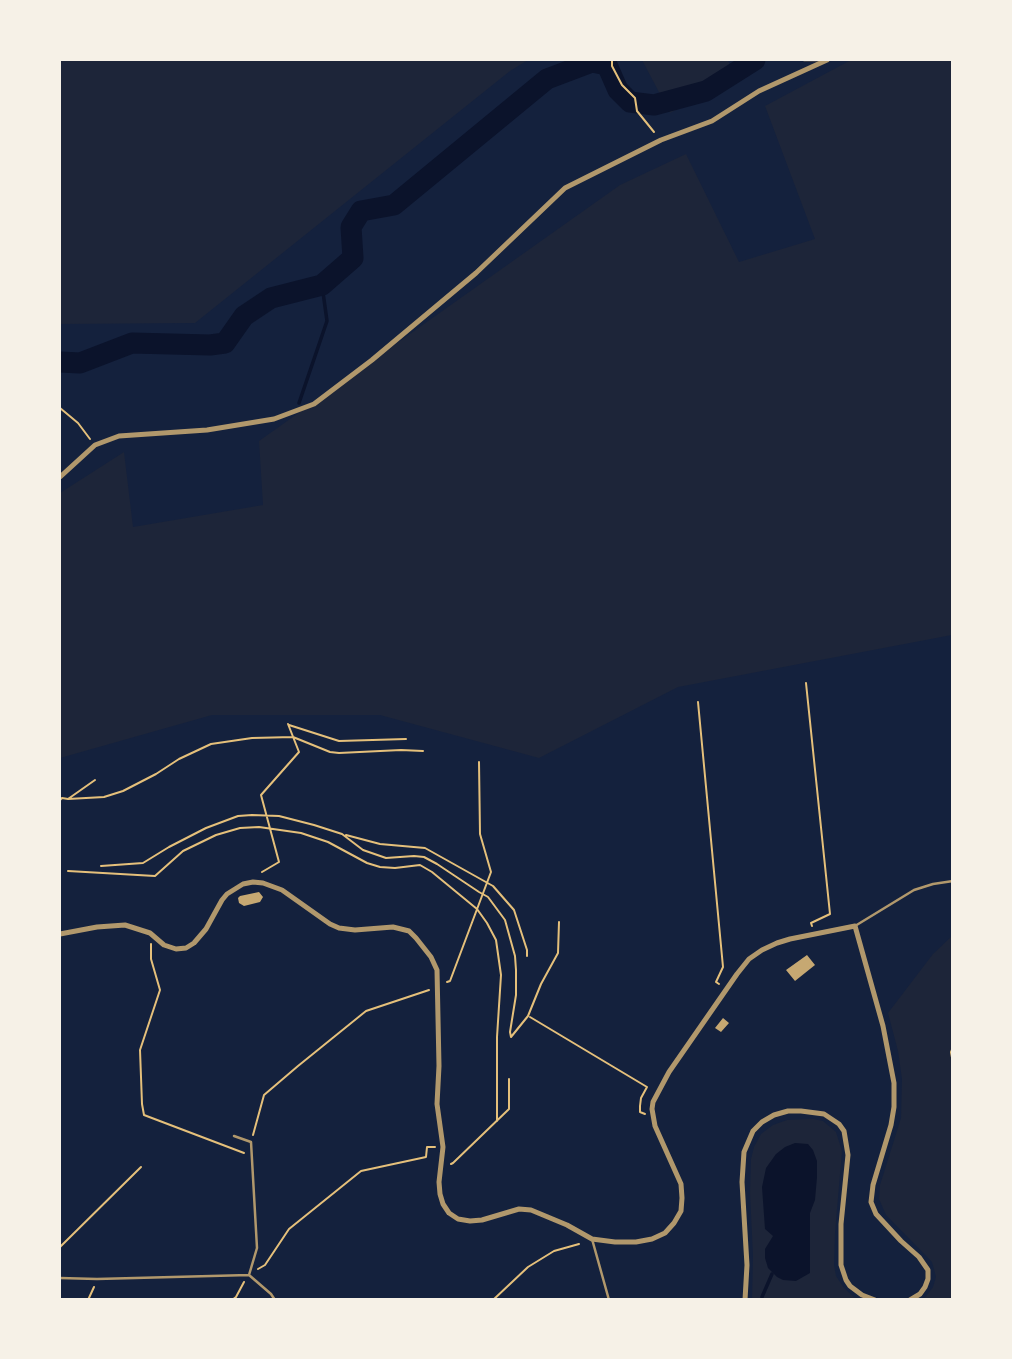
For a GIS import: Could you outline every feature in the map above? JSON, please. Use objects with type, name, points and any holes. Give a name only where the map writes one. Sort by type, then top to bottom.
[{"type":"street","points":[[60,477],[95,445],[119,436],[207,430],[274,419],[314,404],[372,360],[476,272],[565,188],[661,140],[712,121],[759,92],[826,60]]},
{"type":"street","points":[[60,934],[125,925],[150,933],[164,944],[186,948],[206,929],[227,894],[243,884],[253,882],[282,890],[339,928],[355,930],[393,927],[409,931],[436,964],[439,986],[438,1104],[443,1147],[440,1194],[449,1213],[458,1219],[470,1221],[482,1220],[507,1211],[531,1210],[592,1239],[636,1242],[664,1233],[681,1212],[681,1184],[659,1138],[652,1116],[653,1101],[726,989],[750,959],[762,950],[790,939],[855,926],[883,1026],[894,1083],[891,1125],[873,1185],[872,1202],[876,1214],[919,1257],[928,1270],[925,1287],[910,1300]]},
{"type":"street","points":[[745,1300],[747,1265],[742,1182],[744,1152],[753,1131],[762,1122],[788,1111],[824,1114],[844,1131],[848,1156],[841,1224],[841,1265],[845,1280],[850,1286],[875,1300]]},
{"type":"lane","points":[[804,60],[826,60]]},
{"type":"lane","points":[[855,926],[914,890],[953,881]]},
{"type":"lane","points":[[234,1136],[251,1142],[257,1248],[249,1275]]},
{"type":"lane","points":[[592,1239],[609,1300]]},
{"type":"lane","points":[[60,1278],[249,1275],[275,1300]]},
{"type":"path","points":[[611,60],[622,85],[635,98],[637,111],[661,140]]},
{"type":"path","points":[[60,408],[78,423],[95,445]]},
{"type":"path","points":[[806,683],[830,914],[811,923],[813,934]]},
{"type":"path","points":[[698,702],[723,967],[716,982],[726,989]]},
{"type":"path","points":[[261,873],[279,862],[261,795],[299,752],[288,724],[346,742],[406,739]]},
{"type":"path","points":[[60,800],[104,797],[123,791],[211,744],[252,738],[293,737],[330,752],[423,751]]},
{"type":"path","points":[[251,1142],[264,1095],[298,1066],[366,1011],[450,981],[491,872],[480,834],[479,762]]},
{"type":"path","points":[[68,799],[95,780]]},
{"type":"path","points":[[101,866],[144,863],[206,828],[238,816],[267,815],[296,820],[380,844],[425,848],[493,886],[514,910],[527,956]]},
{"type":"path","points":[[68,871],[155,876],[183,851],[215,835],[240,828],[259,827],[301,833],[380,867],[422,866],[477,908],[496,940],[501,975],[497,1037],[497,1121]]},
{"type":"path","points":[[342,834],[363,850],[375,855],[386,858],[424,857],[488,897],[505,920],[515,956],[516,995],[511,1037],[528,1016],[558,953],[559,922]]},
{"type":"path","points":[[150,933],[151,959],[160,990],[140,1050],[144,1115],[251,1156]]},
{"type":"path","points":[[528,1016],[647,1087],[641,1098],[640,1112],[652,1116]]},
{"type":"path","points":[[953,1047],[953,1063]]},
{"type":"path","points":[[442,1167],[453,1163],[509,1109],[509,1079]]},
{"type":"path","points":[[232,1300],[249,1275],[265,1265],[289,1229],[361,1171],[426,1157],[427,1147],[443,1147]]},
{"type":"path","points":[[60,1247],[141,1167]]},
{"type":"path","points":[[493,1300],[528,1267],[545,1256],[592,1239]]},
{"type":"path","points":[[88,1300],[97,1279]]},
{"type":"shaded area","points":[[60,60],[528,60],[510,71],[195,323],[60,324]]},
{"type":"shaded area","points":[[642,60],[728,60],[735,79],[670,113]]},
{"type":"shaded area","points":[[851,60],[952,60],[952,635],[678,687],[539,758],[380,715],[212,715],[60,758],[60,493],[124,452],[133,527],[263,505],[259,441],[620,185],[686,154],[739,262],[815,239],[765,106]]},
{"type":"shaded area","points":[[952,936],[952,1299],[924,1299],[933,1287],[936,1277],[932,1262],[886,1215],[879,1199],[880,1185],[901,1118],[902,1079],[888,1013],[933,954]]},
{"type":"shaded area","points":[[787,1120],[823,1121],[836,1132],[842,1151],[834,1265],[836,1276],[856,1299],[752,1300],[750,1193],[754,1147],[761,1134],[773,1125]]},
{"type":"shaded area","points":[[795,1143],[808,1144],[817,1161],[815,1200],[810,1213],[810,1273],[796,1281],[783,1280],[768,1268],[765,1249],[773,1236],[765,1229],[762,1187],[766,1168],[776,1154]]},
{"type":"building","points":[[259,892],[263,897],[260,902],[244,906],[239,903],[240,896]]},
{"type":"building","points":[[807,955],[815,965],[795,981],[786,970]]},
{"type":"building","points":[[723,1018],[729,1023],[721,1032],[715,1028]]},
{"type":"waterway","points":[[60,362],[80,363],[132,343],[225,343],[244,316],[271,298],[322,285],[353,258],[351,227],[361,211],[394,205],[547,79],[592,62],[607,65],[618,90],[630,102],[654,105],[706,91],[755,60]]},
{"type":"waterway","points":[[299,403],[327,321],[322,285]]},
{"type":"waterway","points":[[762,1297],[772,1274]]}]
